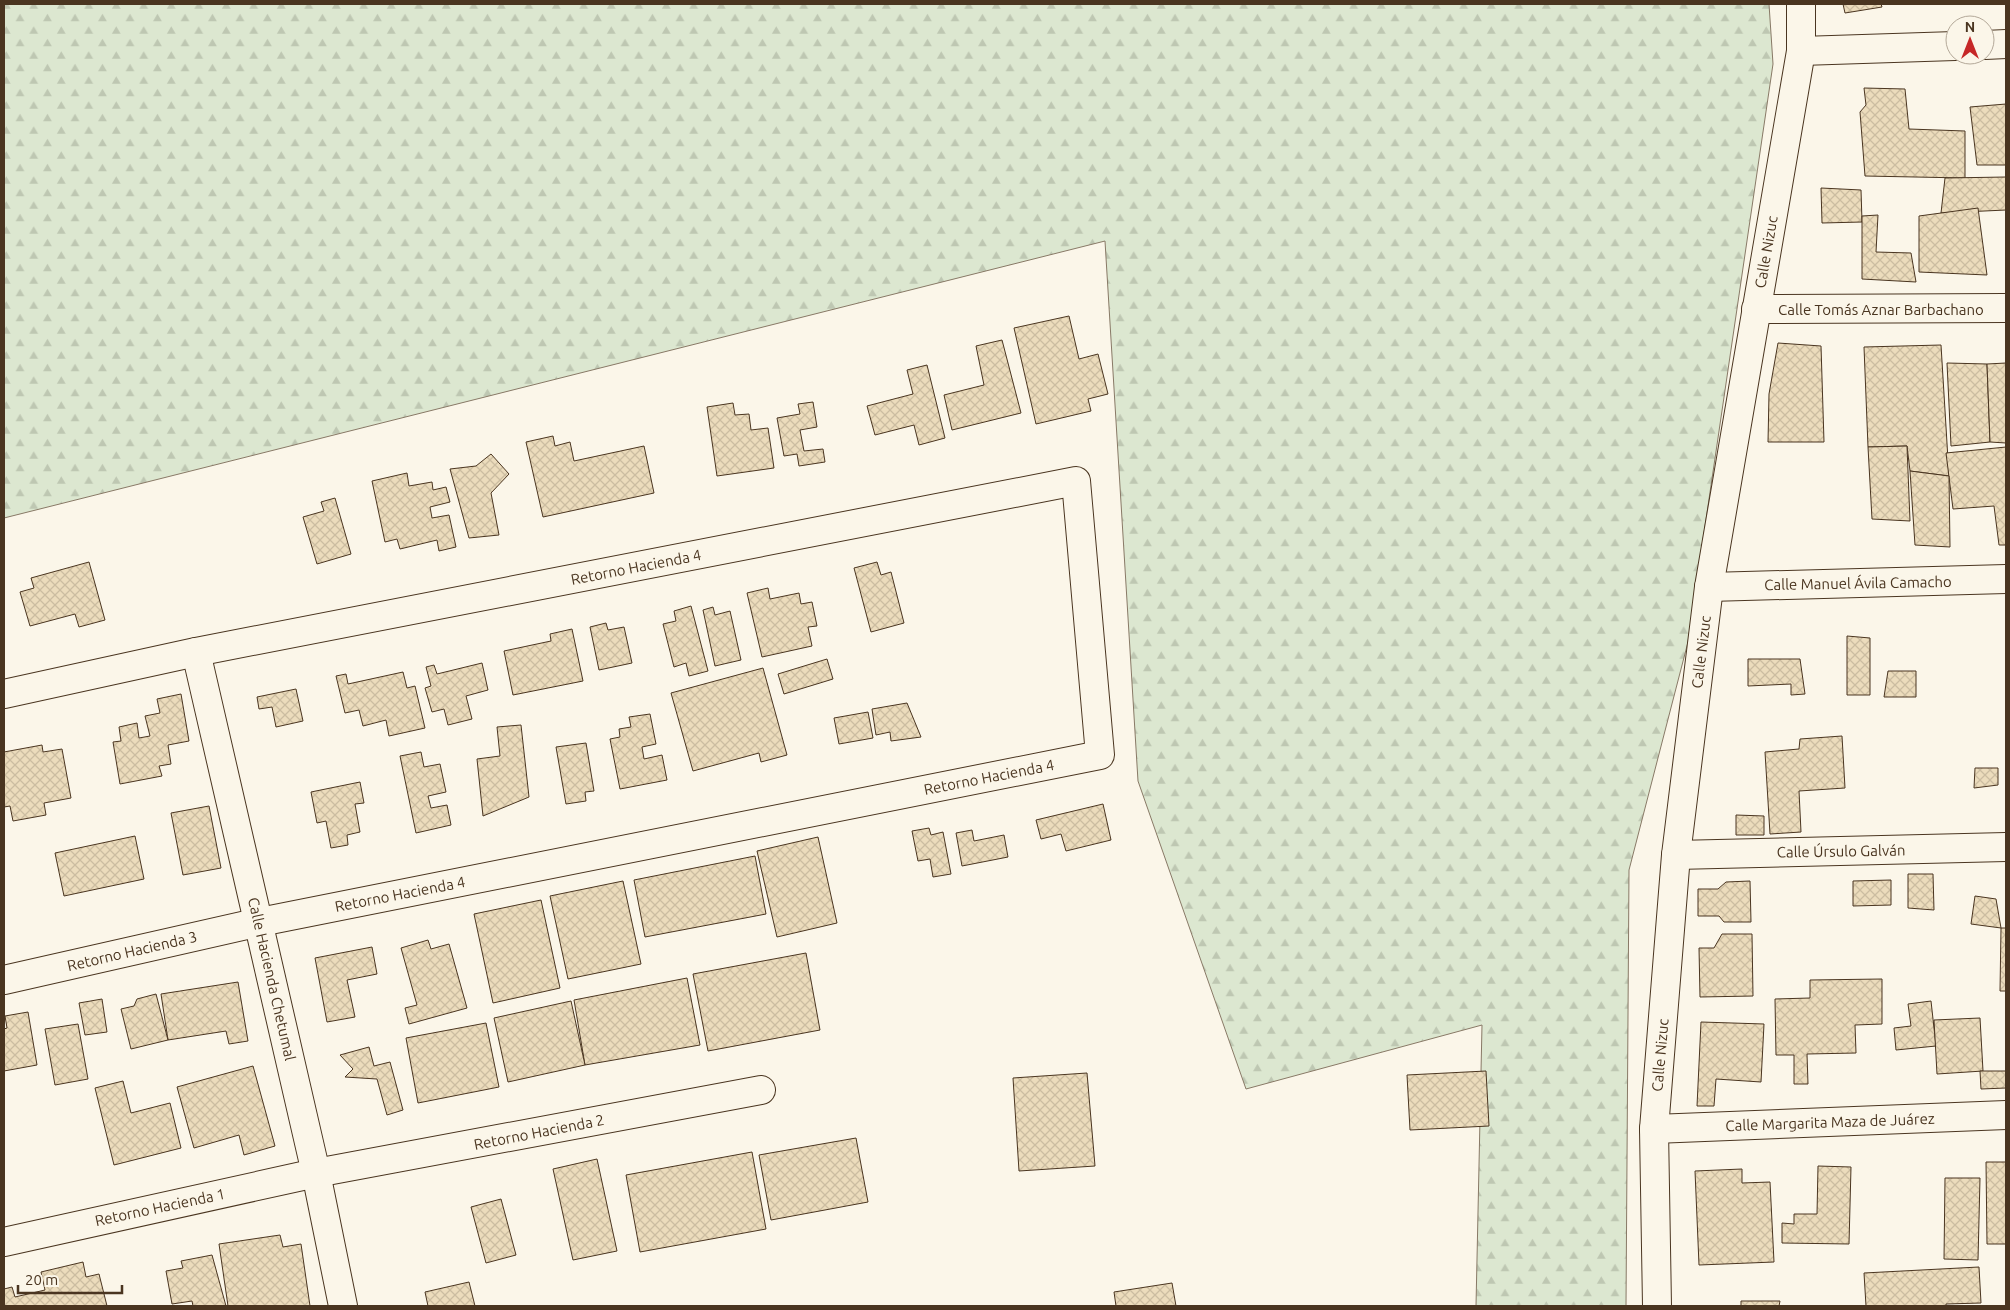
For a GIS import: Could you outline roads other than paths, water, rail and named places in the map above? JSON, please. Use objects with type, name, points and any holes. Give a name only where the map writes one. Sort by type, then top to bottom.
[{"type":"street","name":"Calle Nizuc","points":[[1657,1306],[1654,1129],[1676,854],[1709,587],[1802,51],[1801,4]]},
{"type":"street","points":[[1802,51],[1945,46]]},
{"type":"street","name":"Calle Tomás Aznar Barbachano","points":[[1756,309],[2006,308]]},
{"type":"street","name":"Retorno Hacienda 4","points":[[196,652],[1076,481],[1100,755],[260,922]]},
{"type":"street","name":"Calle Manuel Ávila Camacho","points":[[1709,587],[2006,579]]},
{"type":"street","points":[[4,694],[196,652]]},
{"type":"street","name":"Calle Hacienda Chetumal","points":[[196,652],[260,922],[316,1173],[343,1306]]},
{"type":"street","name":"Calle Úrsulo Galván","points":[[1676,854],[2006,847]]},
{"type":"street","name":"Retorno Hacienda 3","points":[[4,980],[260,922]]},
{"type":"street","name":"Retorno Hacienda 2","points":[[316,1173],[761,1090]]},
{"type":"street","name":"Calle Margarita Maza de Juárez","points":[[1654,1129],[2006,1115]]},
{"type":"street","name":"Retorno Hacienda 1","points":[[4,1242],[316,1173]]}]
